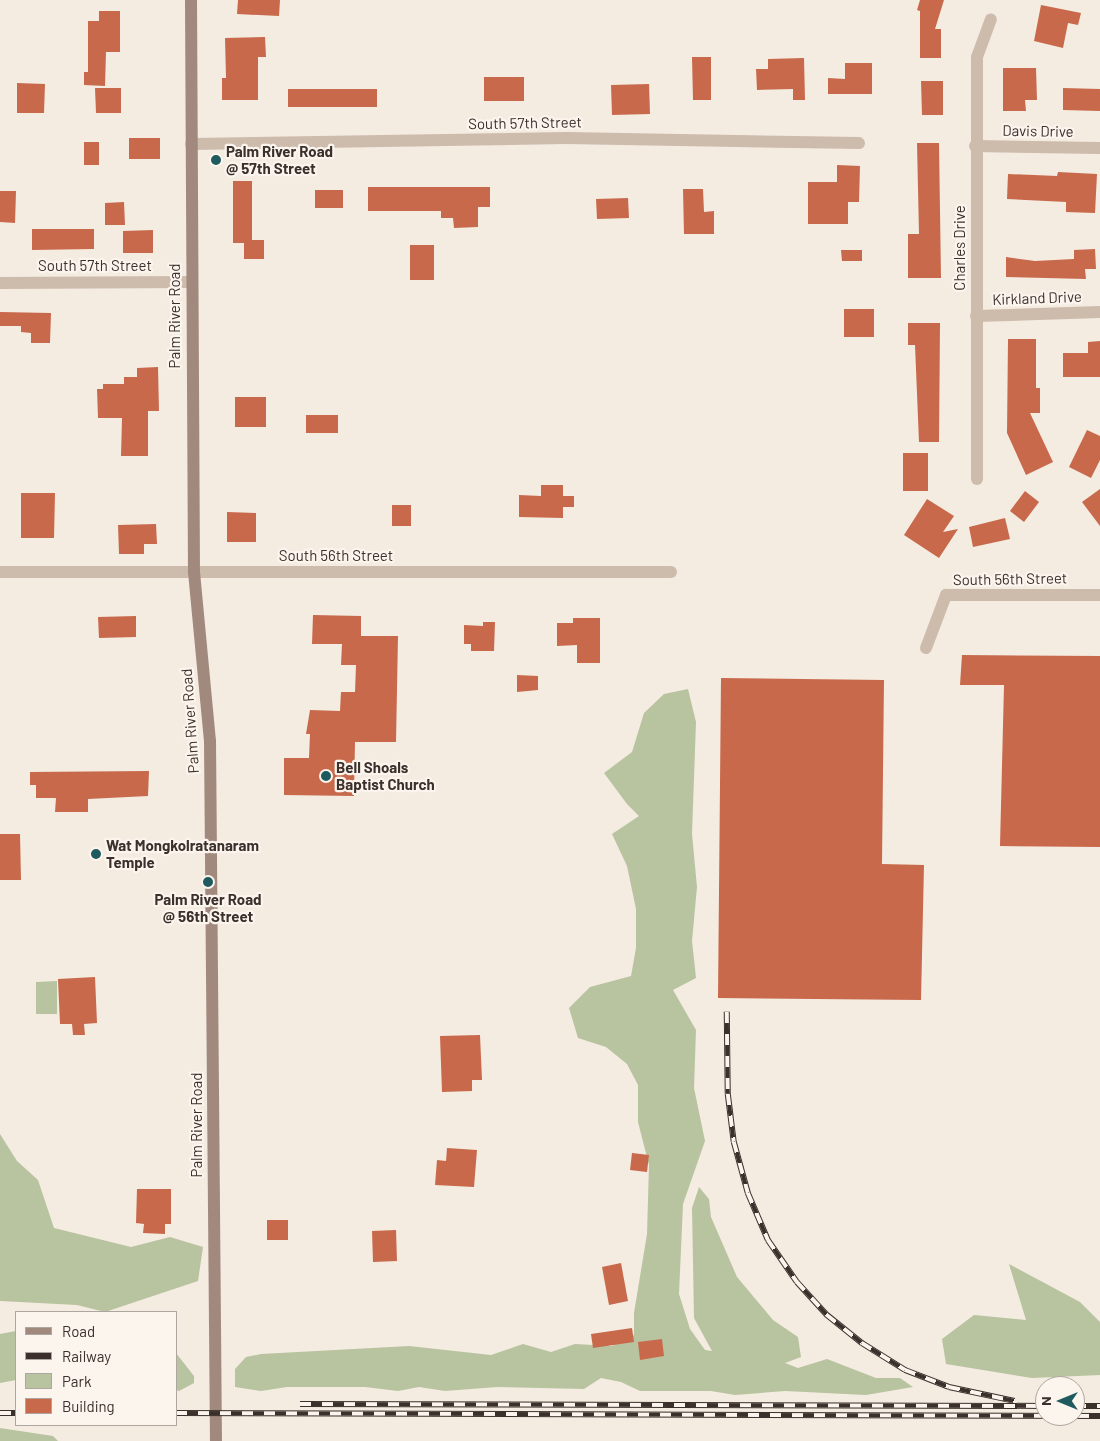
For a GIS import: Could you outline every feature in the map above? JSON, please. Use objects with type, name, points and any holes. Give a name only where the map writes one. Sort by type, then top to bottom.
[{"type":"street","name":"Palm River Road","points":[[191,0],[194,572],[210,740],[216,1441]]},
{"type":"street","name":"Charles Drive","points":[[977,479],[977,57],[991,19]]},
{"type":"street","name":"South 57th Street","points":[[191,144],[566,138],[859,143]]},
{"type":"street","name":"Davis Drive","points":[[976,146],[1100,148]]},
{"type":"street","name":"South 57th Street","points":[[0,283],[191,282]]},
{"type":"street","name":"Kirkland Drive","points":[[976,316],[1100,312]]},
{"type":"street","name":"South 56th Street","points":[[0,572],[671,572]]},
{"type":"street","name":"South 56th Street","points":[[926,648],[946,595],[1100,595]]},
{"type":"green space","points":[[688,689],[696,722],[692,834],[697,887],[692,941],[696,978],[673,990],[696,1030],[694,1088],[705,1141],[683,1204],[679,1294],[690,1329],[705,1350],[712,1351],[694,1318],[692,1208],[699,1187],[709,1199],[711,1217],[737,1277],[773,1320],[798,1337],[801,1357],[785,1363],[798,1368],[827,1359],[876,1378],[900,1378],[913,1387],[866,1395],[785,1391],[735,1395],[711,1391],[640,1391],[621,1382],[601,1378],[584,1389],[497,1387],[445,1391],[419,1387],[398,1391],[365,1387],[287,1387],[261,1391],[235,1387],[235,1369],[246,1357],[261,1354],[409,1346],[491,1355],[523,1344],[551,1352],[575,1344],[612,1346],[634,1335],[634,1313],[647,1234],[649,1165],[638,1122],[638,1085],[627,1064],[606,1047],[578,1038],[569,1008],[590,987],[631,976],[636,948],[636,909],[627,866],[612,834],[639,816],[627,804],[604,773],[632,752],[644,713],[664,694]]},
{"type":"green space","points":[[57,981],[57,1014],[36,1014],[36,982]]},
{"type":"green space","points":[[0,1134],[17,1161],[38,1180],[54,1228],[131,1247],[170,1237],[203,1247],[198,1281],[108,1311],[77,1305],[0,1301]]},
{"type":"green space","points":[[1009,1264],[1080,1302],[1100,1322],[1100,1375],[1035,1376],[1035,1378],[1032,1378],[946,1364],[942,1339],[974,1315],[1026,1320]]},
{"type":"green space","points":[[15,1331],[15,1380],[0,1383],[0,1334]]},
{"type":"green space","points":[[178,1356],[194,1376],[194,1383],[179,1391]]},
{"type":"green space","points":[[0,1428],[53,1436],[58,1441],[0,1441]]},
{"type":"building","points":[[238,0],[280,0],[279,16],[237,14]]},
{"type":"building","points":[[920,0],[944,0],[935,29],[941,29],[941,58],[920,58],[920,11],[917,10]]},
{"type":"building","points":[[1041,5],[1081,13],[1078,25],[1068,23],[1063,48],[1034,41]]},
{"type":"building","points":[[99,11],[120,11],[120,52],[106,52],[105,86],[84,85],[84,72],[88,72],[88,21],[99,21]]},
{"type":"building","points":[[265,37],[266,57],[258,57],[258,100],[222,100],[222,78],[226,78],[225,38]]},
{"type":"building","points":[[692,57],[711,57],[711,100],[693,100]]},
{"type":"building","points":[[804,58],[805,100],[793,100],[793,89],[757,90],[756,69],[768,69],[768,59]]},
{"type":"building","points":[[845,63],[872,63],[872,94],[828,94],[828,78],[845,79]]},
{"type":"building","points":[[1003,68],[1036,68],[1037,100],[1025,100],[1026,111],[1003,111]]},
{"type":"building","points":[[484,77],[524,77],[524,101],[484,101]]},
{"type":"building","points":[[921,81],[943,81],[943,115],[922,115]]},
{"type":"building","points":[[17,83],[45,84],[44,113],[17,113]]},
{"type":"building","points":[[649,84],[650,114],[612,115],[611,85]]},
{"type":"building","points":[[95,88],[121,88],[121,113],[96,113]]},
{"type":"building","points":[[1063,88],[1100,89],[1100,111],[1063,110]]},
{"type":"building","points":[[288,89],[377,89],[377,107],[288,107]]},
{"type":"building","points":[[129,138],[160,138],[160,159],[129,159]]},
{"type":"building","points":[[84,142],[99,142],[99,165],[84,165]]},
{"type":"building","points":[[917,143],[939,143],[941,278],[908,278],[908,234],[919,234]]},
{"type":"building","points":[[837,165],[860,166],[859,202],[848,202],[848,224],[808,224],[808,182],[837,182]]},
{"type":"building","points":[[1058,172],[1097,174],[1095,213],[1066,212],[1066,202],[1007,199],[1008,174],[1057,176]]},
{"type":"building","points":[[233,181],[252,181],[252,240],[264,240],[264,259],[244,259],[244,243],[233,243]]},
{"type":"building","points":[[368,187],[490,187],[490,207],[478,207],[478,227],[454,228],[453,218],[441,218],[441,211],[368,211]]},
{"type":"building","points":[[683,189],[703,189],[704,212],[714,211],[714,234],[684,234]]},
{"type":"building","points":[[315,190],[343,190],[343,208],[315,208]]},
{"type":"building","points":[[0,191],[16,191],[15,223],[0,222]]},
{"type":"building","points":[[628,198],[629,218],[597,219],[596,199]]},
{"type":"building","points":[[124,202],[125,225],[105,225],[105,203]]},
{"type":"building","points":[[32,229],[94,229],[94,249],[32,250]]},
{"type":"building","points":[[153,230],[153,253],[123,253],[123,231]]},
{"type":"building","points":[[410,245],[434,245],[434,280],[410,280]]},
{"type":"building","points":[[1095,249],[1096,269],[1085,269],[1086,279],[1006,277],[1006,257],[1035,261],[1074,259],[1074,250]]},
{"type":"building","points":[[841,250],[862,250],[862,261],[842,261]]},
{"type":"building","points":[[844,309],[874,309],[874,337],[844,337]]},
{"type":"building","points":[[0,312],[51,313],[50,343],[31,343],[31,333],[21,332],[21,326],[0,326]]},
{"type":"building","points":[[908,323],[940,323],[939,442],[919,442],[915,345],[908,345]]},
{"type":"building","points":[[1008,339],[1036,339],[1036,388],[1040,388],[1040,413],[1030,413],[1053,462],[1026,475],[1007,433]]},
{"type":"building","points":[[1100,341],[1100,377],[1063,377],[1063,353],[1088,353],[1088,342]]},
{"type":"building","points":[[158,367],[159,411],[148,411],[148,456],[121,456],[122,418],[98,418],[97,389],[103,389],[103,384],[124,384],[124,377],[137,377],[137,368]]},
{"type":"building","points":[[235,397],[266,397],[266,427],[235,427]]},
{"type":"building","points":[[306,415],[338,415],[338,433],[306,433]]},
{"type":"building","points":[[1087,430],[1100,436],[1100,460],[1091,478],[1069,467]]},
{"type":"building","points":[[903,453],[928,453],[928,491],[903,491]]},
{"type":"building","points":[[541,485],[563,485],[563,496],[574,496],[574,507],[563,507],[563,518],[519,517],[519,495],[541,496]]},
{"type":"building","points":[[1100,489],[1100,526],[1082,502]]},
{"type":"building","points":[[1025,491],[1039,502],[1024,522],[1010,511]]},
{"type":"building","points":[[21,493],[55,493],[54,538],[21,538]]},
{"type":"building","points":[[927,499],[954,516],[943,532],[958,529],[939,558],[904,535]]},
{"type":"building","points":[[392,505],[411,505],[411,526],[392,526]]},
{"type":"building","points":[[227,512],[256,513],[256,542],[227,542]]},
{"type":"building","points":[[1005,518],[1010,539],[973,547],[969,527]]},
{"type":"building","points":[[156,524],[157,544],[144,544],[144,554],[119,554],[118,525]]},
{"type":"building","points":[[313,615],[361,616],[361,636],[398,636],[396,742],[355,742],[354,796],[284,795],[284,758],[309,758],[310,734],[306,734],[310,710],[340,711],[341,692],[355,692],[356,665],[341,665],[342,644],[312,644]]},
{"type":"building","points":[[136,616],[136,637],[99,638],[98,617]]},
{"type":"building","points":[[573,618],[600,618],[600,663],[577,663],[577,645],[557,646],[557,623],[573,623]]},
{"type":"building","points":[[483,622],[495,622],[494,651],[471,651],[471,644],[464,644],[464,625],[483,626]]},
{"type":"building","points":[[962,655],[1100,656],[1100,847],[1000,846],[1004,685],[960,685]]},
{"type":"building","points":[[517,675],[538,676],[538,690],[517,692]]},
{"type":"building","points":[[721,678],[884,680],[882,864],[924,865],[921,1000],[718,998]]},
{"type":"building","points":[[149,771],[148,796],[88,799],[88,812],[55,812],[56,798],[36,798],[36,785],[30,785],[30,772]]},
{"type":"building","points":[[0,834],[20,834],[21,880],[0,880]]},
{"type":"building","points":[[95,977],[97,1023],[84,1024],[85,1035],[73,1035],[72,1024],[60,1024],[58,979]]},
{"type":"building","points":[[480,1035],[482,1080],[472,1080],[472,1091],[442,1092],[440,1036]]},
{"type":"building","points":[[447,1148],[477,1150],[474,1187],[435,1185],[437,1160],[446,1161]]},
{"type":"building","points":[[632,1153],[649,1155],[647,1172],[630,1170]]},
{"type":"building","points":[[137,1189],[171,1189],[171,1224],[165,1224],[165,1234],[143,1233],[144,1224],[136,1223]]},
{"type":"building","points":[[267,1220],[288,1220],[288,1240],[267,1240]]},
{"type":"building","points":[[396,1230],[397,1261],[373,1262],[372,1231]]},
{"type":"building","points":[[621,1263],[628,1301],[609,1305],[602,1267]]},
{"type":"building","points":[[632,1328],[634,1342],[593,1348],[591,1334]]},
{"type":"building","points":[[662,1339],[664,1356],[640,1360],[638,1342]]},
{"type":"railway","points":[[727,1012],[728,1094],[734,1142],[748,1193],[768,1240],[797,1282],[827,1315],[862,1343],[905,1370],[949,1387],[1015,1401]]},
{"type":"railway","points":[[300,1404],[1035,1406]]},
{"type":"railway","points":[[1085,1406],[1100,1406]]},
{"type":"railway","points":[[0,1413],[15,1413]]},
{"type":"railway","points":[[178,1413],[1100,1416]]},
{"type":"place","name":"Palm River Road @ 57th Street","points":[[216,160]]},
{"type":"place","name":"Bell Shoals Baptist Church","points":[[326,776]]},
{"type":"place","name":"Wat Mongkolratanaram Temple","points":[[96,854]]},
{"type":"place","name":"Palm River Road @ 56th Street","points":[[208,882]]}]
